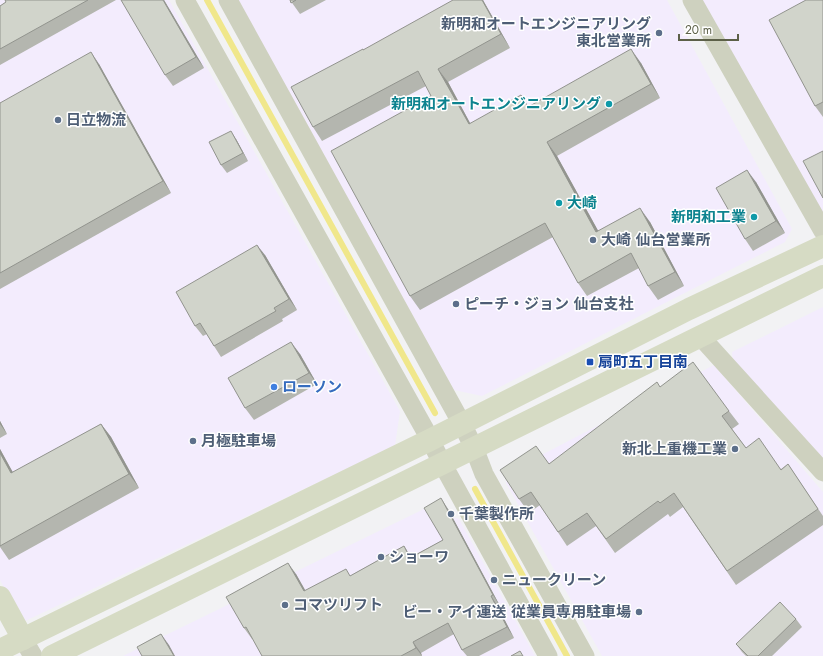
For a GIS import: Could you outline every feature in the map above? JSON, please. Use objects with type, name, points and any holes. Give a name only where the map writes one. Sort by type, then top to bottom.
[{"type":"street","points":[[185,0],[430,440],[548,656]]},
{"type":"street","points":[[228,0],[462,424],[474,448],[484,474],[585,656]]},
{"type":"street","points":[[692,0],[823,231]]},
{"type":"street","points":[[0,650],[28,647],[430,440],[690,309],[823,246]]},
{"type":"street","points":[[52,656],[823,276]]},
{"type":"street","points":[[700,336],[823,472]]},
{"type":"street","points":[[0,597],[28,647]]},
{"type":"shaded area","points":[[0,0],[169,0],[400,411],[395,446],[23,622],[0,580]]},
{"type":"shaded area","points":[[238,0],[667,0],[792,229],[785,242],[482,396],[454,390]]},
{"type":"shaded area","points":[[701,0],[823,0],[823,215]]},
{"type":"shaded area","points":[[823,307],[823,464],[733,363],[732,352]]},
{"type":"shaded area","points":[[714,365],[823,492],[823,656],[602,656],[506,483],[509,472]]},
{"type":"shaded area","points":[[424,509],[459,519],[535,656],[123,656]]},
{"type":"building","points":[[5,0],[88,0],[0,49],[0,6],[6,2]]},
{"type":"building","points":[[121,0],[163,0],[196,57],[165,75]]},
{"type":"building","points":[[453,0],[482,0],[501,34],[438,69],[469,124],[521,95],[528,107],[631,49],[651,84],[547,142],[596,232],[640,208],[675,272],[648,286],[631,253],[578,283],[545,223],[410,296],[331,151],[431,96],[418,71],[313,127],[291,87],[363,50]]},
{"type":"building","points":[[806,0],[823,0],[823,102],[815,106],[769,20]]},
{"type":"building","points":[[91,52],[163,181],[0,273],[0,103]]},
{"type":"building","points":[[231,131],[243,153],[221,165],[209,142]]},
{"type":"building","points":[[823,151],[823,198],[803,161]]},
{"type":"building","name":"新明和工業","points":[[747,170],[776,221],[745,239],[716,188]]},
{"type":"building","points":[[257,245],[289,299],[274,308],[276,311],[214,346],[200,323],[195,326],[176,292]]},
{"type":"building","points":[[291,342],[309,373],[245,408],[228,378]]},
{"type":"building","points":[[693,362],[729,411],[722,416],[746,448],[759,438],[781,470],[788,464],[818,509],[727,571],[674,493],[660,503],[658,501],[606,539],[587,513],[558,532],[531,492],[519,499],[500,470],[536,446],[549,464],[657,382],[660,387]]},
{"type":"building","points":[[101,424],[129,474],[0,546],[0,453],[11,473]]},
{"type":"building","points":[[441,498],[493,595],[491,596],[507,627],[462,650],[448,623],[413,642],[416,648],[401,656],[262,656],[246,627],[244,628],[226,597],[288,563],[304,591],[346,569],[350,576],[404,546],[410,558],[443,540],[424,508]]},
{"type":"building","points":[[780,602],[796,619],[758,656],[748,656],[736,644]]},
{"type":"building","points":[[161,634],[174,656],[142,656],[137,647]]},
{"type":"building","points":[[520,651],[523,656],[511,656]]},
{"type":"waterway","points":[[207,0],[435,413]]},
{"type":"waterway","points":[[475,489],[567,656]]},
{"type":"place","name":"新明和オートエンジニアリング 東北営業所","points":[[659,33]]},
{"type":"place","name":"新明和オートエンジニアリング","points":[[609,104]]},
{"type":"place","name":"日立物流","points":[[58,120]]},
{"type":"place","name":"大崎","points":[[559,203]]},
{"type":"place","name":"新明和工業","points":[[754,217]]},
{"type":"place","name":"大崎 仙台営業所","points":[[593,240]]},
{"type":"place","name":"ピーチ・ジョン 仙台支社","points":[[456,304]]},
{"type":"place","name":"扇町五丁目南","points":[[590,362]]},
{"type":"place","name":"ローソン","points":[[274,387]]},
{"type":"place","name":"月極駐車場","points":[[193,441]]},
{"type":"place","name":"新北上重機工業","points":[[735,449]]},
{"type":"place","name":"千葉製作所","points":[[451,514]]},
{"type":"place","name":"ショーワ","points":[[381,557]]},
{"type":"place","name":"ニュークリーン","points":[[494,580]]},
{"type":"place","name":"コマツリフト","points":[[285,605]]},
{"type":"place","name":"ビー・アイ運送 従業員専用駐車場","points":[[639,612]]}]
